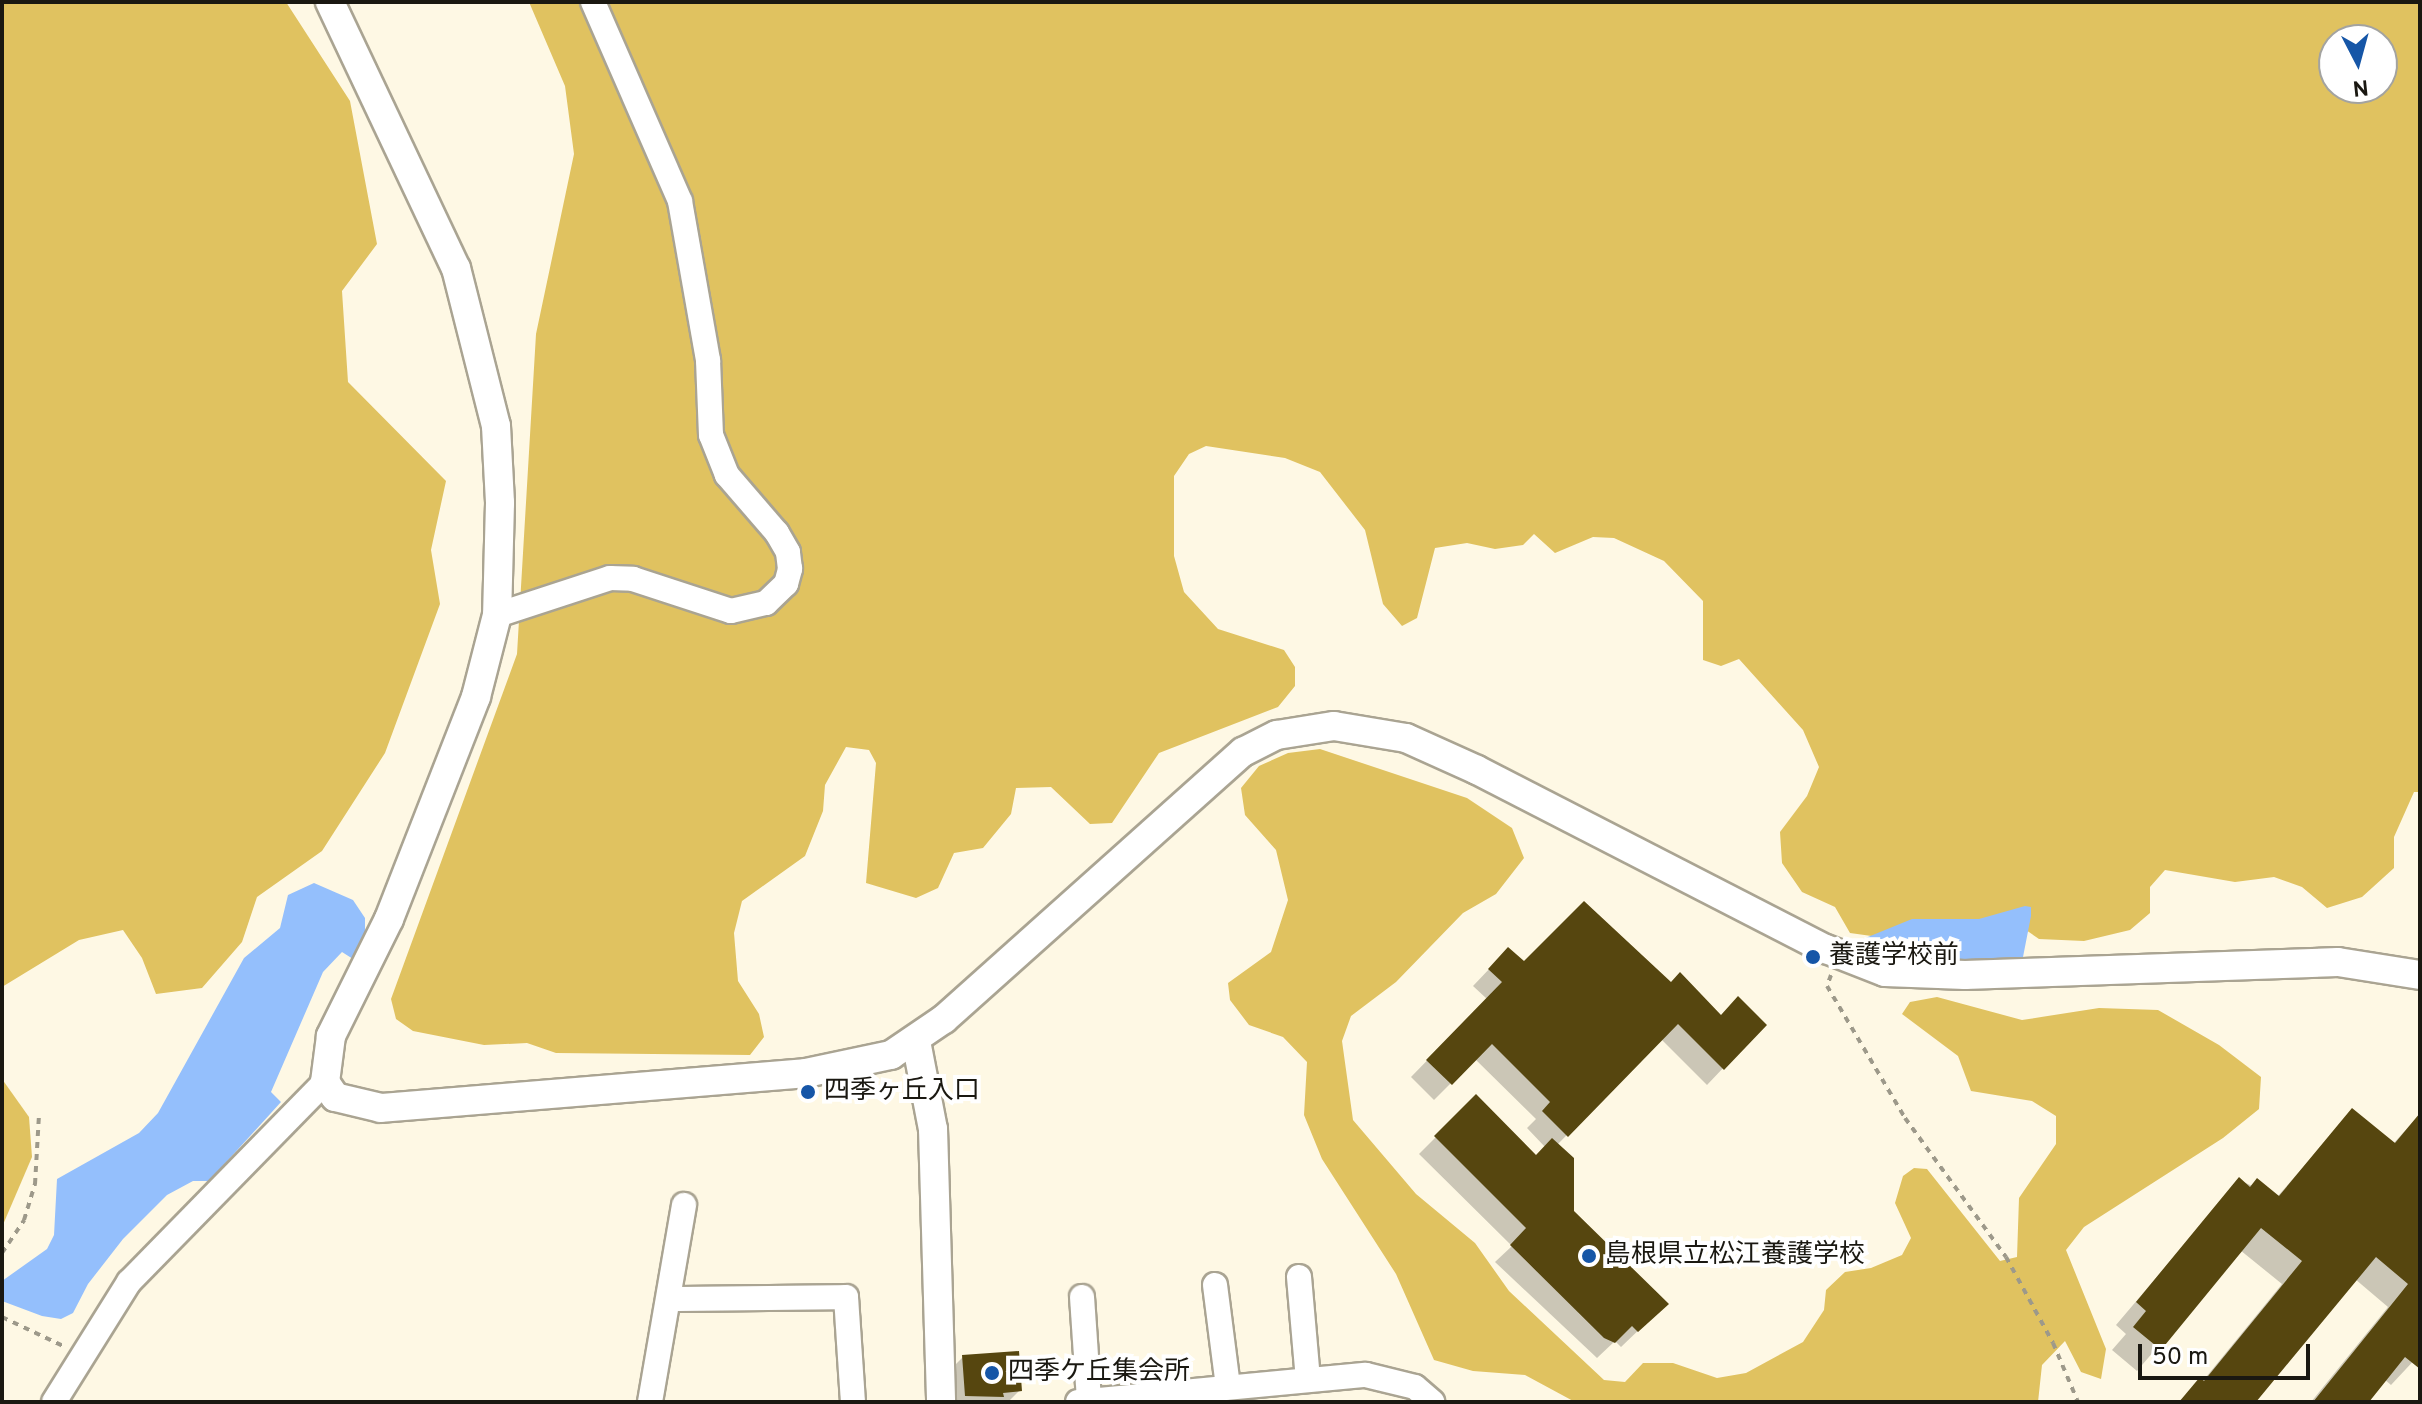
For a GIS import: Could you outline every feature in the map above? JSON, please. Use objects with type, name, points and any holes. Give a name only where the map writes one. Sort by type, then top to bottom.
[{"type":"street","points":[[54,1402],[80,1354],[129,1282],[325,1082],[331,1036],[389,919],[442,788],[476,697],[497,615],[496,426],[482,357],[456,268],[330,2]]},
{"type":"street","points":[[497,615],[610,578],[633,579],[731,611],[766,603],[786,584],[790,569],[788,552],[727,475],[711,435],[708,360],[680,201],[593,2]]},
{"type":"street","points":[[325,1082],[335,1097],[381,1108],[841,1069],[916,1041],[1221,768],[1243,752],[1304,728],[1365,728],[1406,738],[1838,954],[1885,972],[1965,975],[2338,962],[2420,975]]},
{"type":"street","points":[[916,1041],[933,1129],[941,1402]]},
{"type":"street","points":[[650,1402],[684,1205]]},
{"type":"street","points":[[1299,1277],[1303,1387]]},
{"type":"street","points":[[1215,1285],[1228,1387]]},
{"type":"street","points":[[669,1299],[846,1297],[853,1402]]},
{"type":"street","points":[[1082,1297],[1084,1401],[1167,1398],[1228,1387],[1303,1387],[1366,1375],[1415,1387],[1432,1402]]},
{"type":"path","points":[[1838,954],[1827,986],[1905,1118],[2006,1257],[2053,1343],[2078,1402]]},
{"type":"path","points":[[2,1253],[24,1220],[35,1184],[39,1115]]},
{"type":"path","points":[[2,1317],[80,1354]]},
{"type":"shaded area","points":[[2,2],[286,2],[350,101],[377,244],[342,291],[348,382],[446,481],[431,550],[440,604],[385,753],[322,851],[257,897],[242,942],[202,988],[156,994],[142,958],[123,930],[79,940],[2,987]]},
{"type":"shaded area","points":[[529,2],[2420,2],[2420,792],[2414,792],[2394,837],[2394,868],[2362,897],[2327,908],[2302,887],[2274,877],[2235,882],[2165,870],[2150,887],[2150,913],[2130,930],[2084,941],[2039,939],[2016,923],[1886,938],[1850,933],[1835,907],[1802,892],[1782,863],[1780,832],[1807,796],[1819,767],[1803,730],[1739,659],[1721,666],[1703,660],[1703,601],[1664,561],[1614,538],[1593,537],[1555,553],[1534,534],[1523,545],[1495,549],[1467,543],[1435,548],[1417,618],[1402,626],[1383,604],[1365,530],[1320,472],[1285,458],[1206,446],[1189,454],[1174,476],[1174,556],[1184,592],[1218,629],[1284,650],[1295,667],[1295,686],[1278,707],[1159,753],[1112,823],[1090,824],[1051,787],[1016,788],[1011,814],[983,848],[954,853],[938,888],[916,898],[866,883],[876,763],[869,750],[846,747],[825,785],[823,811],[805,856],[742,901],[734,933],[738,981],[759,1014],[764,1037],[750,1055],[556,1053],[527,1043],[484,1045],[413,1031],[396,1019],[391,999],[517,654],[536,334],[574,154],[565,86]]},
{"type":"shaded area","points":[[1320,749],[1467,798],[1512,828],[1524,858],[1496,894],[1463,913],[1396,982],[1351,1016],[1342,1041],[1353,1120],[1416,1194],[1475,1243],[1509,1291],[1604,1380],[1625,1382],[1643,1363],[1673,1363],[1717,1378],[1746,1373],[1803,1342],[1824,1310],[1826,1290],[1845,1272],[1871,1268],[1902,1255],[1911,1238],[1895,1203],[1903,1176],[1914,1168],[1927,1169],[2000,1261],[2017,1257],[2019,1198],[2056,1144],[2056,1116],[2032,1101],[1971,1091],[1958,1056],[1902,1014],[1910,1002],[1937,997],[2022,1020],[2099,1008],[2158,1010],[2219,1045],[2261,1077],[2259,1109],[2223,1138],[2084,1227],[2066,1250],[2106,1349],[2101,1379],[2081,1372],[2065,1341],[2042,1365],[2038,1402],[1575,1402],[1525,1375],[1473,1371],[1434,1360],[1396,1274],[1322,1159],[1304,1115],[1307,1062],[1283,1037],[1249,1025],[1230,1000],[1228,983],[1271,952],[1288,900],[1276,850],[1245,815],[1241,788],[1259,766],[1288,753]]},
{"type":"shaded area","points":[[2,1079],[29,1117],[32,1157],[2,1227]]},
{"type":"water","points":[[314,883],[353,900],[365,918],[365,937],[353,959],[342,952],[323,972],[271,1092],[281,1102],[209,1181],[193,1181],[167,1195],[123,1239],[88,1284],[73,1313],[61,1319],[42,1316],[2,1301],[2,1281],[47,1249],[54,1235],[57,1179],[139,1133],[158,1113],[244,958],[280,928],[288,895]]},
{"type":"water","points":[[2031,907],[2031,916],[2023,957],[1930,961],[1884,955],[1858,941],[1912,919],[1979,919]]},
{"type":"building","name":"島根県立松江養護学校","points":[[1584,901],[1671,982],[1680,972],[1721,1015],[1738,996],[1767,1025],[1724,1070],[1678,1024],[1568,1137],[1542,1111],[1550,1102],[1492,1044],[1452,1085],[1426,1060],[1502,982],[1488,969],[1508,947],[1524,961]]},
{"type":"building","points":[[1476,1094],[1536,1155],[1552,1138],[1574,1158],[1574,1211],[1669,1304],[1638,1332],[1632,1326],[1615,1343],[1604,1338],[1510,1245],[1526,1228],[1434,1136]]},
{"type":"building","points":[[2352,1108],[2395,1143],[2420,1113],[2420,1369],[2405,1357],[2369,1402],[2313,1402],[2408,1284],[2376,1257],[2256,1402],[2179,1402],[2200,1377],[2204,1381],[2302,1261],[2261,1228],[2161,1350],[2133,1327],[2146,1311],[2136,1302],[2239,1177],[2250,1187],[2257,1178],[2279,1196]]},
{"type":"building","name":"四季ケ丘集会所","points":[[1019,1351],[1022,1391],[1003,1393],[1004,1397],[965,1396],[962,1355]]},
{"type":"place","name":"養護学校前","points":[[1813,957]]},
{"type":"place","name":"四季ヶ丘入口","points":[[808,1092]]},
{"type":"place","name":"島根県立松江養護学校","points":[[1589,1256]]},
{"type":"place","name":"四季ケ丘集会所","points":[[992,1373]]}]
